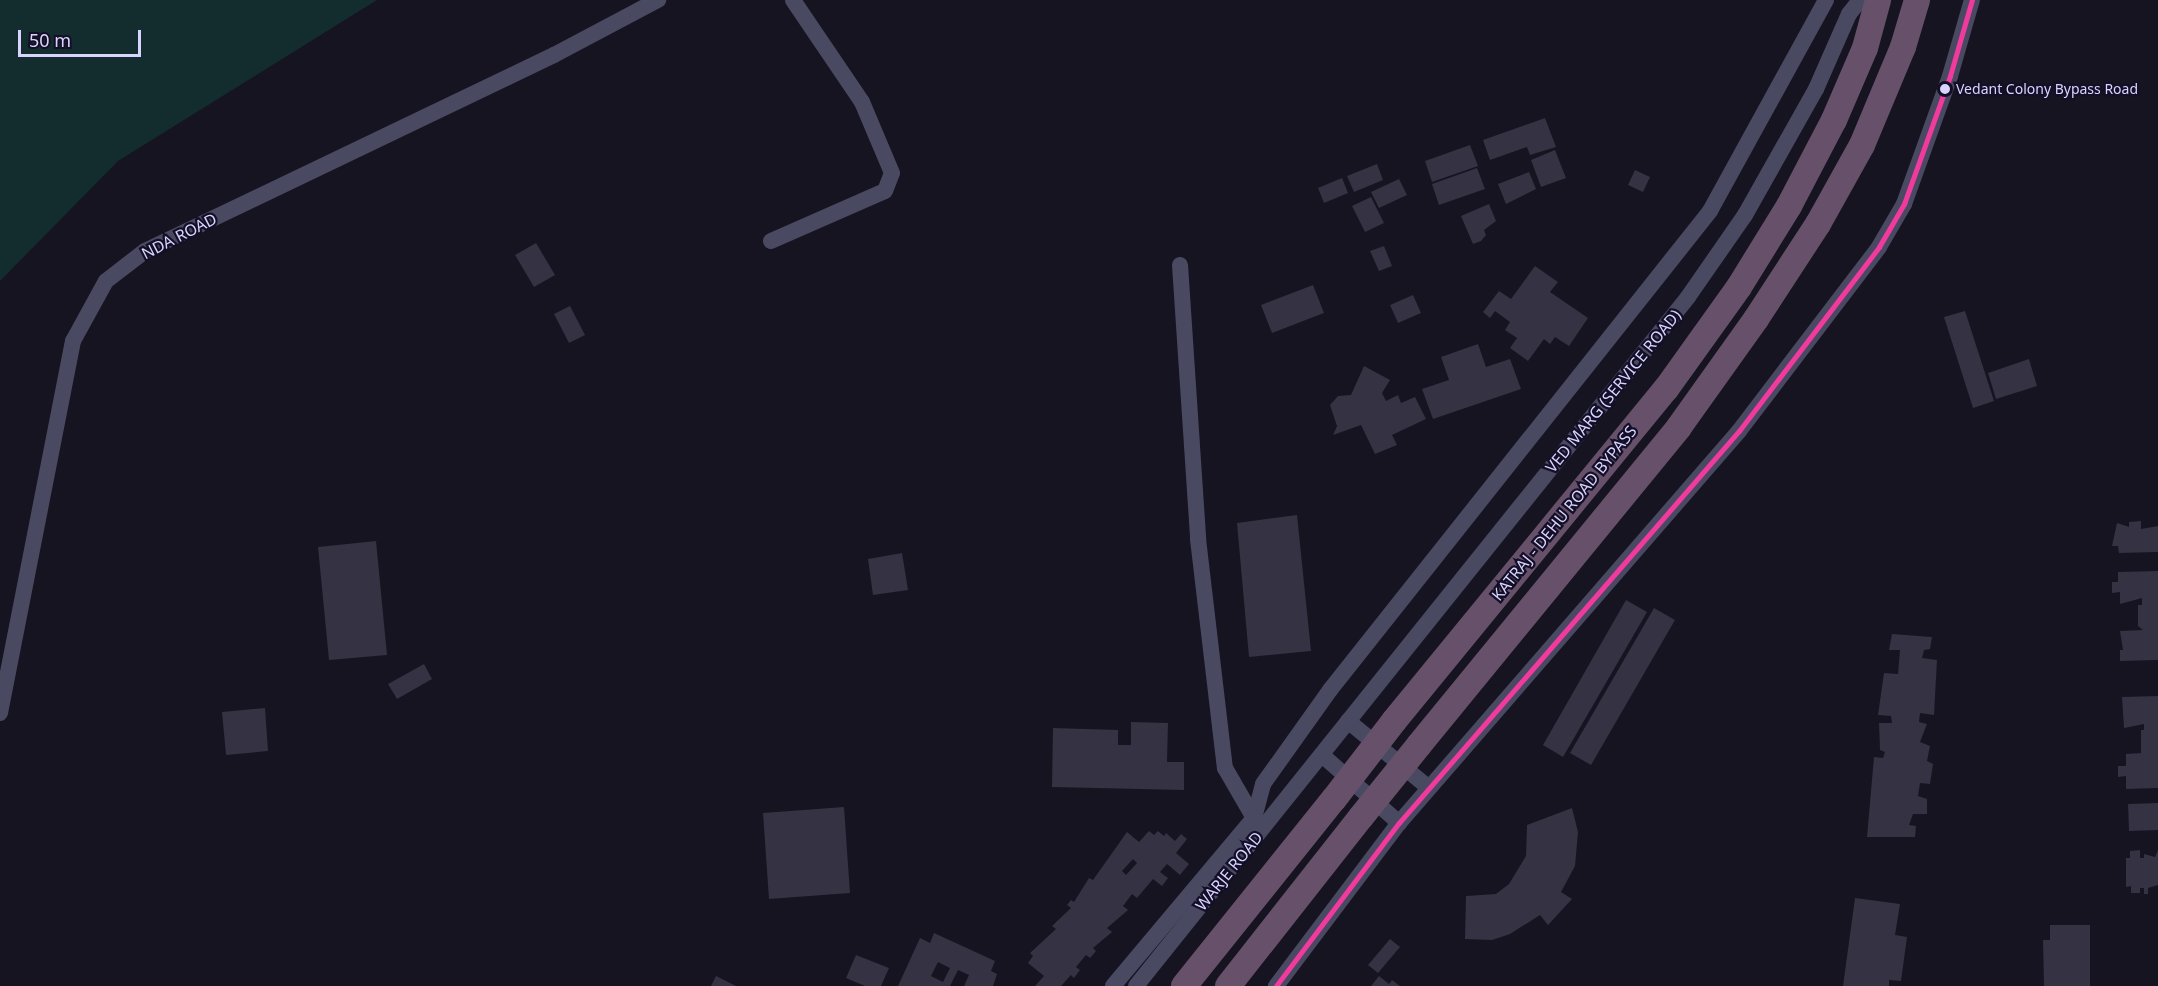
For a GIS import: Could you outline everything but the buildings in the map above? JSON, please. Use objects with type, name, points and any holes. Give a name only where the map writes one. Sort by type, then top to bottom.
[{"type":"highway","name":"KATRAJ - DEHU ROAD BYPASS","points":[[1184,986],[1334,800],[1394,721],[1666,389],[1739,287],[1789,206],[1834,120],[1865,48],[1878,0]]},
{"type":"highway","name":"KATRAJ - DEHU ROAD BYPASS","points":[[1228,986],[1419,745],[1679,427],[1756,319],[1818,224],[1862,145],[1903,47],[1917,0]]},
{"type":"highway","points":[[1903,47],[1936,0]]},
{"type":"street","name":"NDA ROAD","points":[[0,713],[73,341],[106,281],[145,251],[555,55],[658,0]]},
{"type":"street","points":[[771,241],[885,191],[892,173],[862,102],[793,0]]},
{"type":"street","points":[[1113,986],[1254,818],[1263,784],[1330,690],[1710,211],[1826,0]]},
{"type":"street","name":"VED MARG (SERVICE ROAD)","points":[[1322,755],[1688,297],[1745,215],[1816,89],[1850,14],[1860,0]]},
{"type":"street","points":[[1276,986],[1399,823],[1739,431],[1879,248],[1904,204],[1950,75],[1972,0]]},
{"type":"street","points":[[1180,265],[1198,538],[1225,768],[1254,818],[1259,834]]},
{"type":"street","points":[[1348,721],[1430,788]]},
{"type":"street","points":[[1322,755],[1399,823]]},
{"type":"street","name":"WARJE ROAD","points":[[1136,986],[1322,755]]},
{"type":"green space","points":[[0,0],[377,0],[118,161],[0,281]]},
{"type":"transit line","points":[[1276,986],[1399,823],[1739,431],[1879,247],[1904,204],[1950,76],[1972,0]]},
{"type":"place","name":"Vedant Colony Bypass Road","points":[[1945,89]]}]
